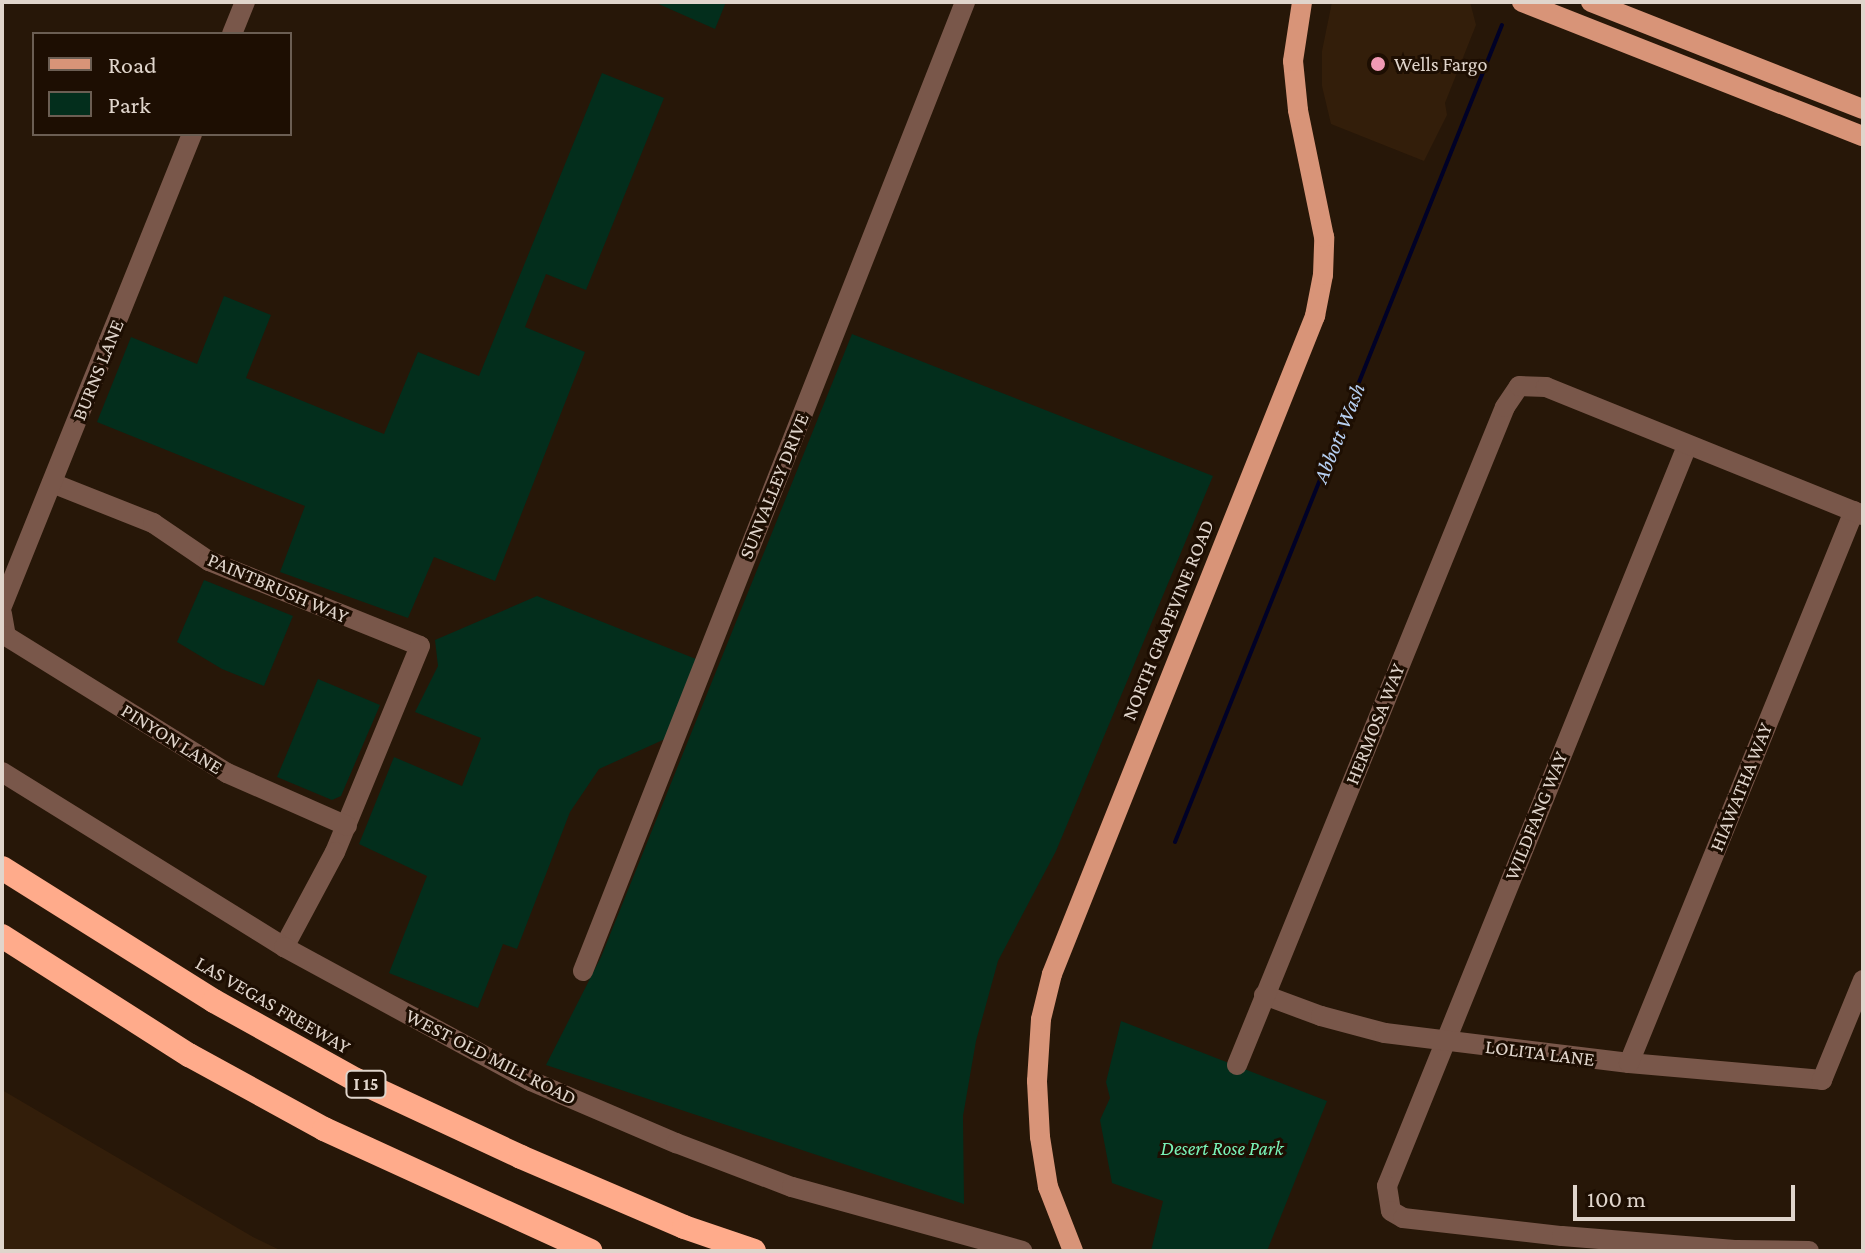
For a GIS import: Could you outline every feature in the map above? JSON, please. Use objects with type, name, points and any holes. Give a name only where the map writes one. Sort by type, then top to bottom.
[{"type":"highway","name":"LAS VEGAS FREEWAY","points":[[2,868],[214,1001],[356,1080],[521,1157],[684,1227],[754,1251]]},
{"type":"highway","points":[[2,936],[189,1055],[324,1129],[590,1251]]},
{"type":"main road","name":"NORTH GRAPEVINE ROAD","points":[[1073,1251],[1048,1187],[1037,1081],[1041,1019],[1052,974],[1315,316],[1323,275],[1324,237],[1298,110],[1293,61],[1302,2]]},
{"type":"main road","points":[[1522,2],[1863,136]]},
{"type":"main road","points":[[1591,2],[1863,109]]},
{"type":"main road","points":[[1752,92],[1761,69]]},
{"type":"street","points":[[233,32],[245,2]]},
{"type":"street","name":"SUNVALLEY DRIVE","points":[[583,971],[965,2]]},
{"type":"street","name":"BURNS LANE","points":[[2,606],[191,136]]},
{"type":"street","name":"HERMOSA WAY","points":[[1237,1065],[1505,407],[1519,386],[1546,387],[1687,446]]},
{"type":"street","points":[[1687,446],[1859,513]]},
{"type":"street","name":"WILDFANG WAY","points":[[1687,446],[1387,1186],[1391,1211],[1403,1218],[1562,1236],[1737,1250]]},
{"type":"street","name":"PAINTBRUSH WAY","points":[[52,483],[153,523],[209,561],[420,646],[347,826]]},
{"type":"street","name":"HIAWATHA WAY","points":[[1629,1063],[1859,513]]},
{"type":"street","name":"PINYON LANE","points":[[2,614],[6,636],[227,773],[347,826]]},
{"type":"street","name":"WEST OLD MILL ROAD","points":[[2,772],[284,947],[518,1075],[676,1143],[792,1187],[1022,1251]]},
{"type":"street","points":[[284,947],[347,826]]},
{"type":"street","points":[[1855,1023],[1863,980]]},
{"type":"street","name":"LOLITA LANE","points":[[1264,995],[1321,1016],[1385,1033],[1629,1063],[1822,1080],[1855,1023]]},
{"type":"street","points":[[1737,1250],[1809,1251]]},
{"type":"shaded area","points":[[1332,2],[1470,2],[1476,25],[1445,103],[1447,115],[1424,161],[1331,124],[1322,86],[1322,51]]},
{"type":"shaded area","points":[[2,1090],[253,1237],[282,1251],[2,1251]]},
{"type":"green space","points":[[654,2],[726,2],[715,29]]},
{"type":"green space","points":[[602,73],[664,98],[586,290],[546,274],[525,327],[585,352],[495,581],[434,557],[408,618],[280,572],[305,506],[97,422],[131,337],[197,364],[224,296],[271,315],[246,378],[384,434],[418,352],[479,376]]},
{"type":"green space","points":[[852,334],[1213,476],[1056,851],[998,961],[976,1041],[963,1116],[964,1204],[546,1065],[601,957]]},
{"type":"green space","points":[[204,580],[293,616],[264,686],[222,669],[177,642]]},
{"type":"green space","points":[[537,596],[696,659],[665,739],[599,769],[570,812],[517,949],[503,944],[478,1008],[389,973],[427,876],[359,844],[394,757],[462,786],[481,738],[415,712],[438,666],[435,640]]},
{"type":"green space","points":[[318,679],[380,705],[341,796],[332,800],[277,777]]},
{"type":"green space","name":"Desert Rose Park","points":[[1121,1021],[1327,1101],[1267,1251],[1151,1251],[1163,1201],[1112,1183],[1100,1120],[1110,1098],[1106,1082]]},
{"type":"waterway","name":"Abbott Wash","points":[[1175,842],[1502,25]]},
{"type":"place","name":"Wells Fargo","points":[[1378,64]]}]
